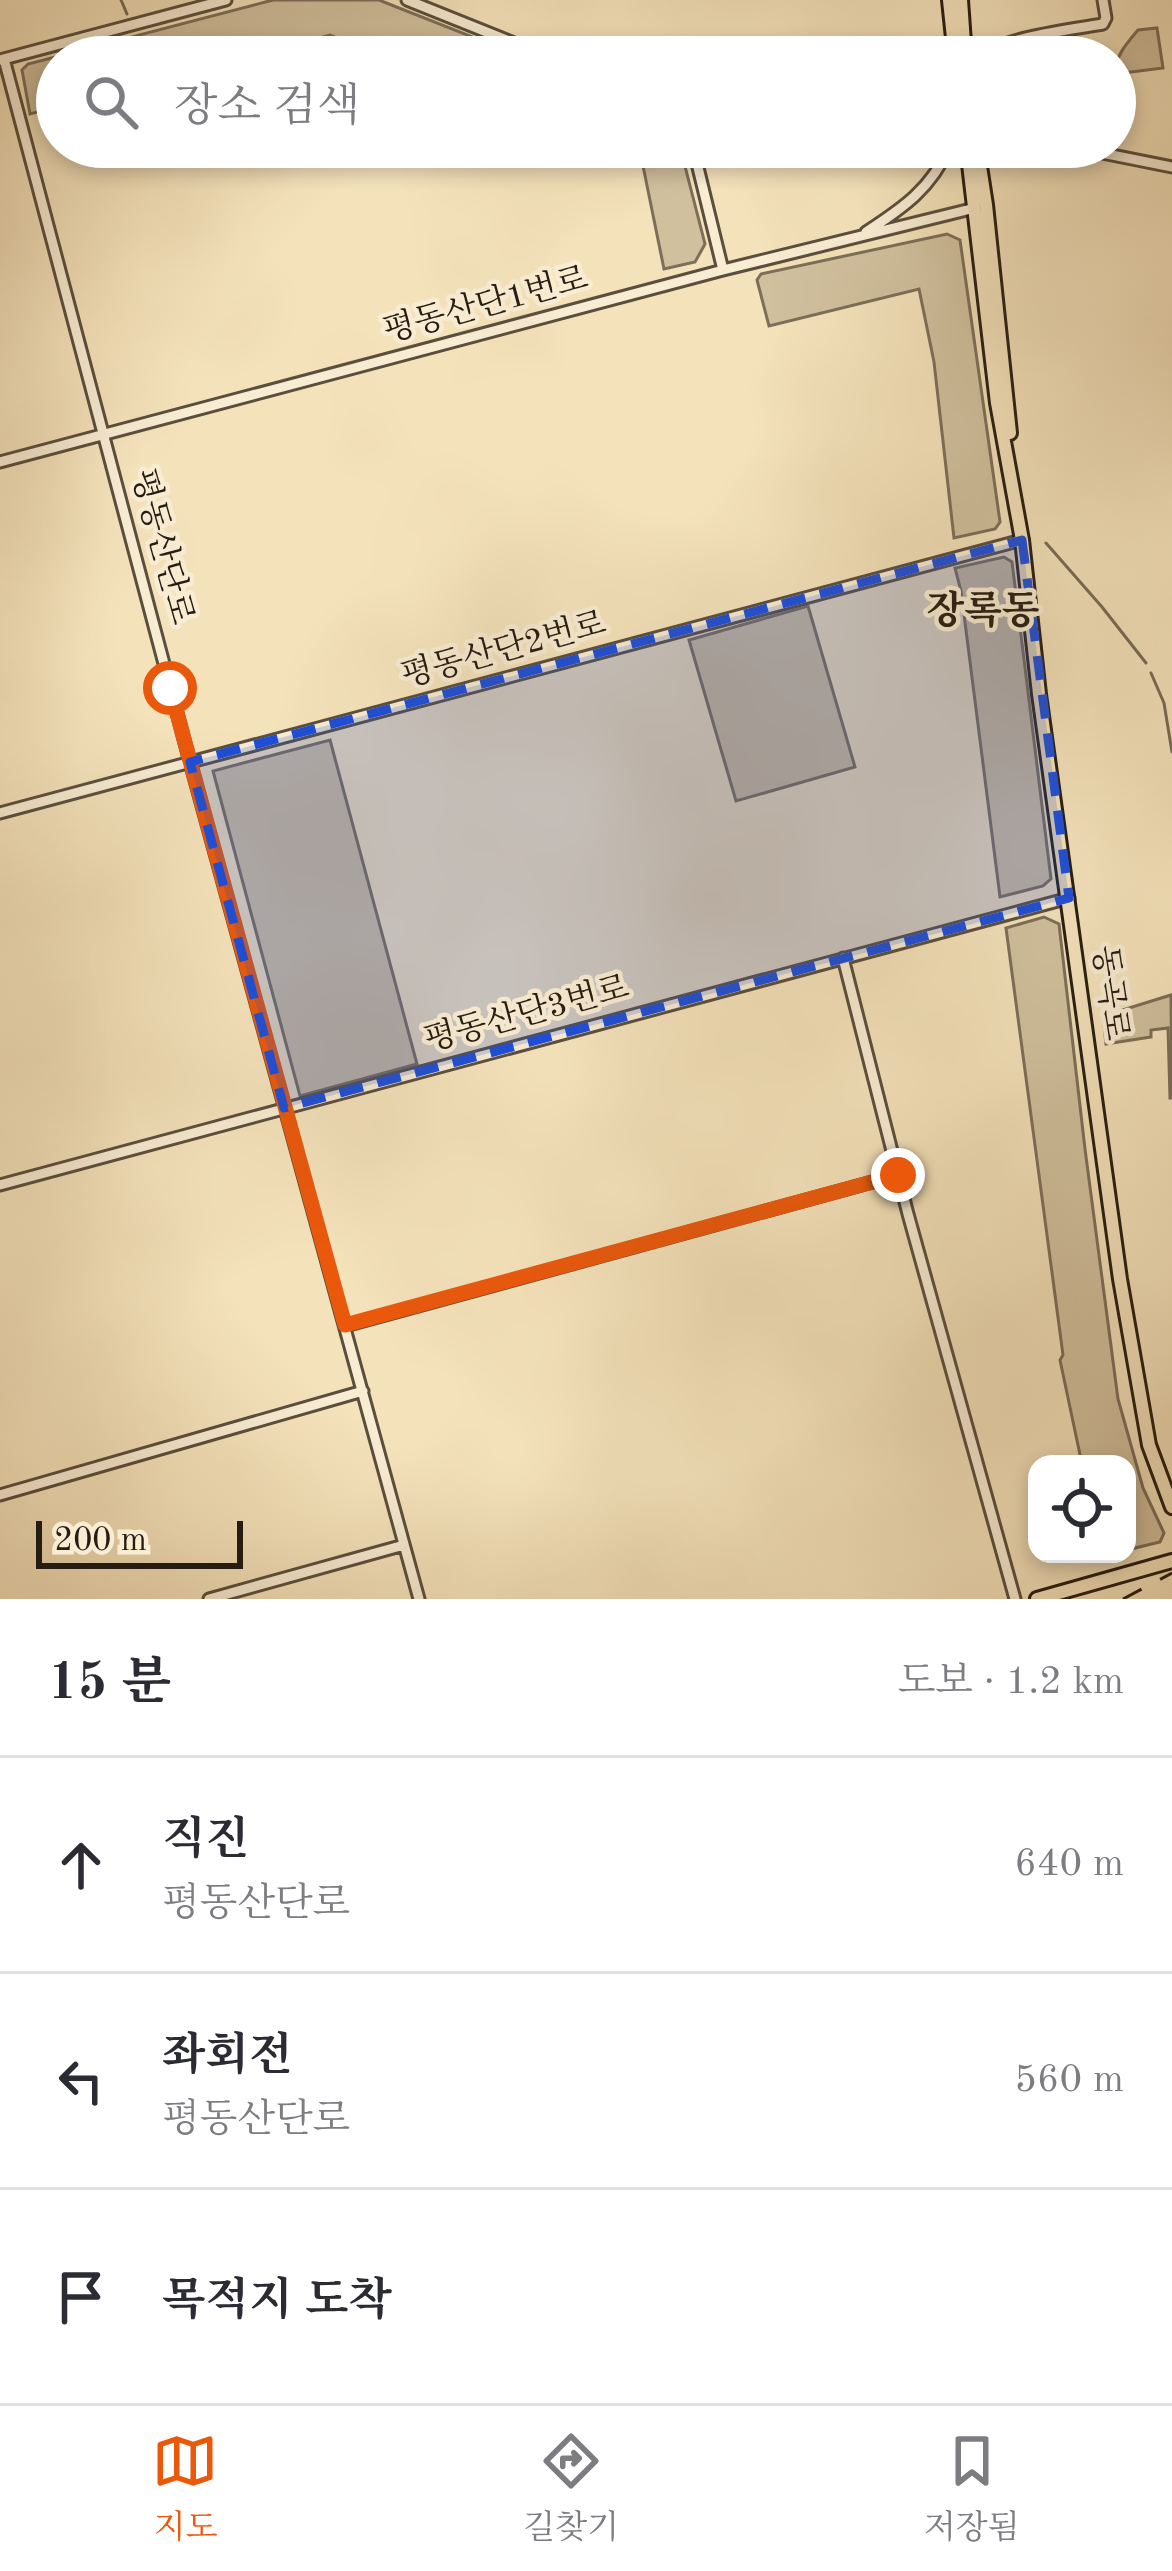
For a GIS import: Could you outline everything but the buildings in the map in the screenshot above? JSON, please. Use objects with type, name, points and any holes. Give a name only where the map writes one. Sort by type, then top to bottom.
[{"type":"main road","points":[[949,0],[953,36]]},
{"type":"main road","points":[[961,0],[964,36]]},
{"type":"main road","name":"동곡로","points":[[972,168],[981,207]]},
{"type":"main road","name":"동곡로","points":[[978,168],[997,403],[1022,540],[1120,1279],[1149,1444],[1172,1507]]},
{"type":"main road","points":[[1037,1599],[1172,1561]]},
{"type":"street","points":[[89,36],[226,0]]},
{"type":"street","points":[[407,0],[497,36]]},
{"type":"street","points":[[1039,36],[1103,24],[1103,0]]},
{"type":"street","points":[[2,59],[36,50]]},
{"type":"street","name":"평동산단로","points":[[2,59],[419,1599]]},
{"type":"street","points":[[1136,160],[1172,167]]},
{"type":"street","points":[[699,168],[723,271]]},
{"type":"street","points":[[857,238],[911,202],[939,168]]},
{"type":"street","name":"평동산단1번로","points":[[0,462],[981,207]]},
{"type":"street","name":"평동산단2번로","points":[[0,813],[1022,540]]},
{"type":"street","name":"평동산단3번로","points":[[0,1185],[1069,898]]},
{"type":"street","points":[[842,958],[1015,1599]]},
{"type":"street","points":[[345,1325],[898,1175]]},
{"type":"street","points":[[0,1495],[363,1391]]},
{"type":"street","points":[[209,1599],[404,1545]]},
{"type":"highlighted area","points":[[1022,540],[1069,898],[284,1108],[190,762]]},
{"type":"shaded area","points":[[273,0],[379,0],[470,36],[330,35],[135,36]]},
{"type":"shaded area","points":[[1157,28],[1163,68],[1136,71],[1133,36],[1138,30]]},
{"type":"shaded area","points":[[36,62],[36,112],[30,114],[22,70]]},
{"type":"shaded area","points":[[643,168],[685,168],[705,244],[695,262],[664,269]]},
{"type":"shaded area","points":[[947,234],[960,240],[1000,522],[995,529],[954,538],[934,362],[919,289],[769,326],[757,280],[761,274]]},
{"type":"shaded area","points":[[1004,557],[1012,562],[1051,879],[1043,886],[1000,897],[955,568]]},
{"type":"shaded area","points":[[808,606],[855,767],[736,801],[689,640]]},
{"type":"shaded area","points":[[330,740],[417,1064],[300,1096],[213,771]]},
{"type":"shaded area","points":[[1044,917],[1059,924],[1118,1399],[1134,1455],[1080,1455],[1060,1360],[1006,928]]},
{"type":"shaded area","points":[[1171,995],[1170,1098],[1168,1028],[1151,1030],[1151,1037],[1106,1044],[1103,1016]]},
{"type":"shaded area","points":[[1136,1463],[1164,1533],[1160,1542],[1136,1548]]},
{"type":"waterway","points":[[121,0],[127,14]]},
{"type":"waterway","points":[[1046,543],[1146,663]]},
{"type":"waterway","points":[[1151,673],[1164,703],[1172,752]]},
{"type":"railway","points":[[1123,1599],[1172,1573]]},
{"type":"district","name":"장록동","points":[[983,612]]},
{"type":"route","points":[[170,688],[345,1325],[898,1175]]}]
